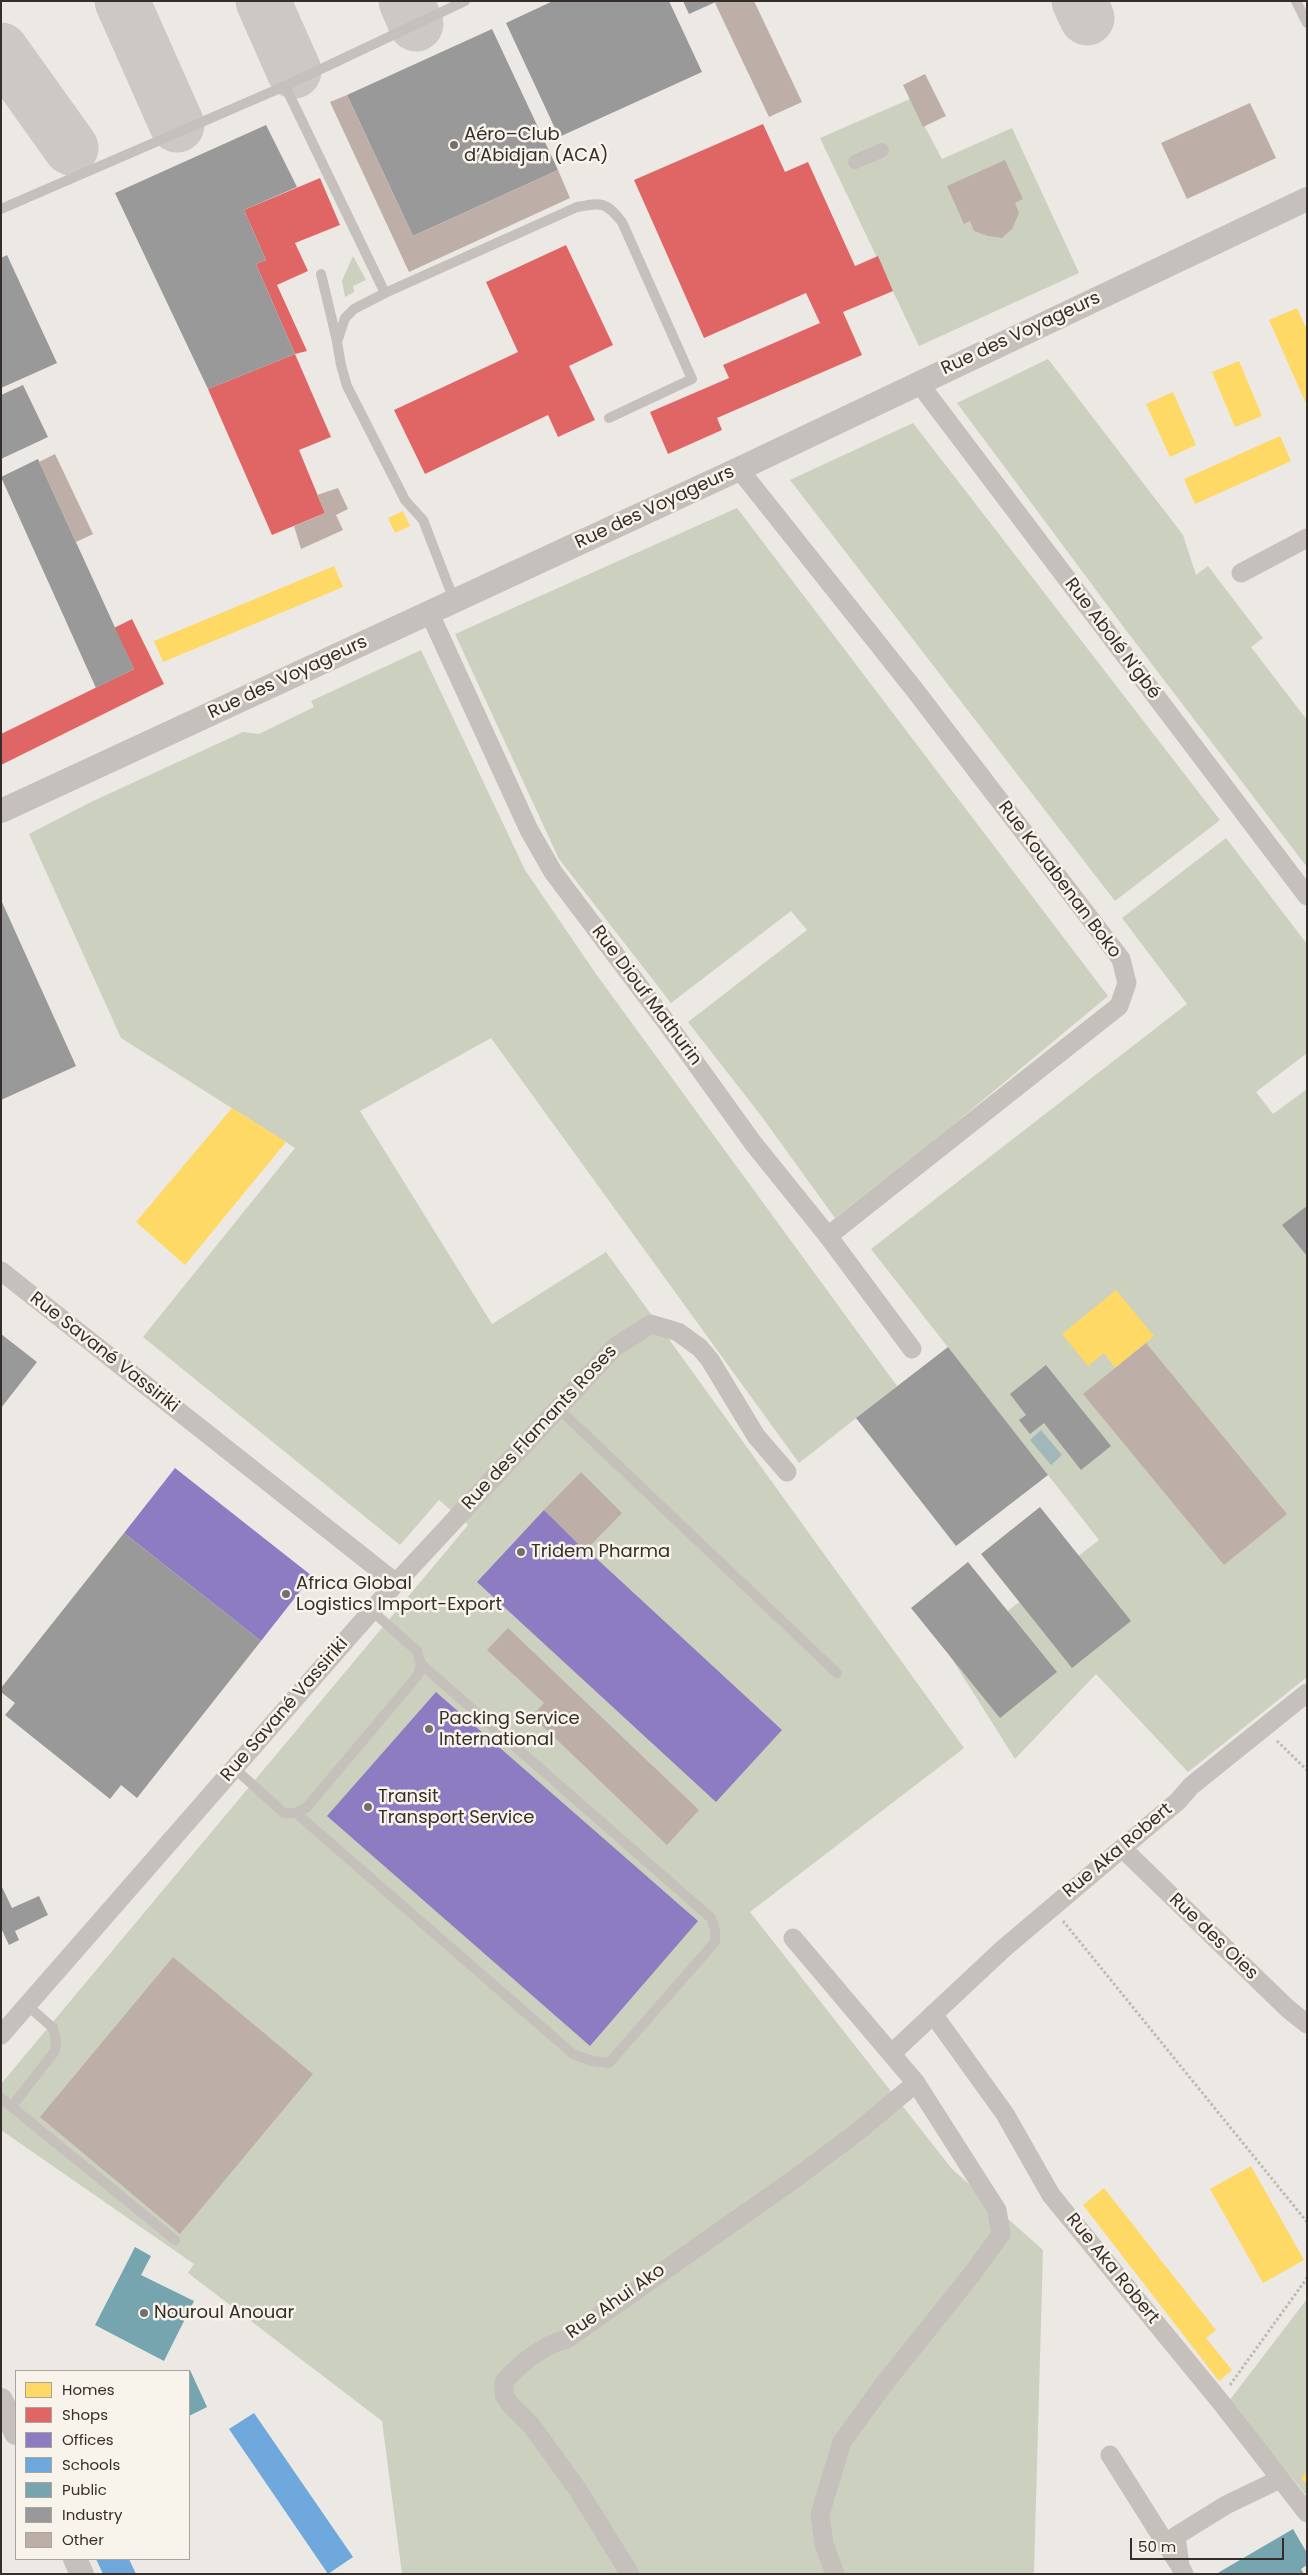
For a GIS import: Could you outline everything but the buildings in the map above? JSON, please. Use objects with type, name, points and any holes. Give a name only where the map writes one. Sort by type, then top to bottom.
[{"type":"street","points":[[855,162],[882,150]]},
{"type":"street","name":"Rue des Voyageurs","points":[[1,811],[739,469],[918,382],[1307,200]]},
{"type":"street","name":"Rue Abolé N'gbé","points":[[918,382],[1307,896]]},
{"type":"street","name":"Rue Kouabenan Boko","points":[[739,469],[914,689],[1121,959],[1127,982],[1119,1006],[828,1236]]},
{"type":"street","points":[[1241,573],[1307,538]]},
{"type":"street","name":"Rue Diouf Mathurin","points":[[429,612],[529,830],[553,872],[666,1022],[753,1143],[828,1236],[912,1350]]},
{"type":"street","name":"Rue Savané Vassiriki","points":[[1,1271],[396,1582],[1,2035]]},
{"type":"street","name":"Rue des Flamants Roses","points":[[396,1582],[557,1407],[615,1347],[651,1324],[678,1332],[700,1348],[710,1360],[756,1436],[787,1472]]},
{"type":"street","name":"Rue Aka Robert","points":[[891,2054],[1051,1907],[1178,1801],[1191,1786],[1262,1727],[1307,1693]]},
{"type":"street","name":"Rue des Oies","points":[[1122,1848],[1287,2008],[1307,2024]]},
{"type":"street","points":[[793,1938],[916,2083],[997,2210],[1001,2234],[972,2274],[884,2384],[842,2442],[820,2514],[824,2544],[835,2574]]},
{"type":"street","name":"Rue Aka Robert","points":[[933,2014],[1005,2114],[1051,2195],[1219,2400],[1307,2513]]},
{"type":"street","name":"Rue Ahui Ako","points":[[630,2574],[573,2483],[531,2425],[510,2404],[504,2395],[504,2382],[511,2373],[550,2344],[567,2339],[793,2180],[856,2133],[916,2083]]},
{"type":"street","points":[[1,2400],[15,2431]]},
{"type":"street","points":[[1110,2455],[1182,2570]]},
{"type":"street","points":[[1182,2570],[1176,2536],[1226,2505],[1280,2479]]},
{"type":"street","points":[[75,2560],[82,2574]]},
{"type":"lane","points":[[1,210],[285,86],[465,1]]},
{"type":"lane","points":[[1296,1],[1307,23]]},
{"type":"lane","points":[[285,86],[385,294]]},
{"type":"lane","points":[[337,342],[345,318],[354,309],[578,207],[600,203],[611,209],[622,222],[692,379],[609,418]]},
{"type":"lane","points":[[321,274],[347,386],[405,500],[423,520],[454,600]]},
{"type":"lane","points":[[557,1407],[837,1673]]},
{"type":"lane","points":[[296,1813],[573,2054],[592,2061],[609,2063],[715,1942],[715,1930],[711,1918],[421,1664],[417,1651],[372,1611]]},
{"type":"lane","points":[[234,1768],[284,1813],[296,1813],[307,1807],[418,1675],[421,1664]]},
{"type":"lane","points":[[12,2106],[55,2052],[56,2039],[53,2028],[27,2005]]},
{"type":"lane","points":[[1,2098],[175,2240]]},
{"type":"path","points":[[1262,1727],[1307,1770]]},
{"type":"path","points":[[1051,1907],[1307,2222]]},
{"type":"path","points":[[1219,2400],[1307,2278]]},
{"type":"green space","points":[[910,99],[942,159],[1012,128],[1079,273],[919,346],[820,138]]},
{"type":"green space","points":[[353,256],[366,280],[353,286],[354,292],[345,297],[342,281]]},
{"type":"green space","points":[[1048,359],[1183,535],[1196,575],[1208,566],[1263,638],[1251,647],[1307,720],[1307,867],[1125,629],[957,403]]},
{"type":"green space","points":[[913,423],[1220,820],[1115,901],[790,480]]},
{"type":"green space","points":[[737,508],[1108,996],[947,1130],[835,1218],[762,1117],[688,1022],[807,930],[791,911],[671,1003],[559,859],[455,634]]},
{"type":"green space","points":[[421,650],[525,870],[596,974],[897,1386],[799,1463],[491,1038],[360,1111],[492,1324],[606,1252],[964,1748],[750,1912],[952,2169],[1043,2250],[1034,2572],[1030,2574],[402,2574],[382,2421],[188,2273],[194,2264],[1,2130],[1,2084],[468,1525],[439,1500],[400,1545],[143,1337],[295,1148],[121,1038],[29,834],[91,802],[243,732],[259,734],[314,707],[311,701]]},
{"type":"green space","points":[[1226,838],[1307,944],[1307,1053],[1256,1092],[1273,1114],[1307,1089],[1307,1677],[1188,1772],[1096,1674],[1015,1759],[950,1656],[1099,1540],[871,1249],[1187,1004],[1122,918]]},
{"type":"green space","points":[[1307,2299],[1307,2496],[1229,2401]]},
{"type":"water","points":[[1041,1430],[1062,1455],[1051,1465],[1030,1440]]},
{"type":"taxiway","points":[[122,1],[177,125]]},
{"type":"taxiway","points":[[263,1],[294,71]]},
{"type":"taxiway","points":[[406,1],[416,24]]},
{"type":"taxiway","points":[[1079,1],[1087,18]]},
{"type":"taxiway","points":[[1,50],[71,148]]},
{"type":"place","name":"Aéro–Club d’Abidjan (ACA)","points":[[454,145]]},
{"type":"place","name":"Tridem Pharma","points":[[521,1552]]},
{"type":"place","name":"Africa Global Logistics Import-Export","points":[[286,1594]]},
{"type":"place","name":"Packing Service International","points":[[429,1729]]},
{"type":"place","name":"Transit Transport Service","points":[[368,1807]]},
{"type":"place","name":"Nouroul Anouar","points":[[144,2313]]}]
